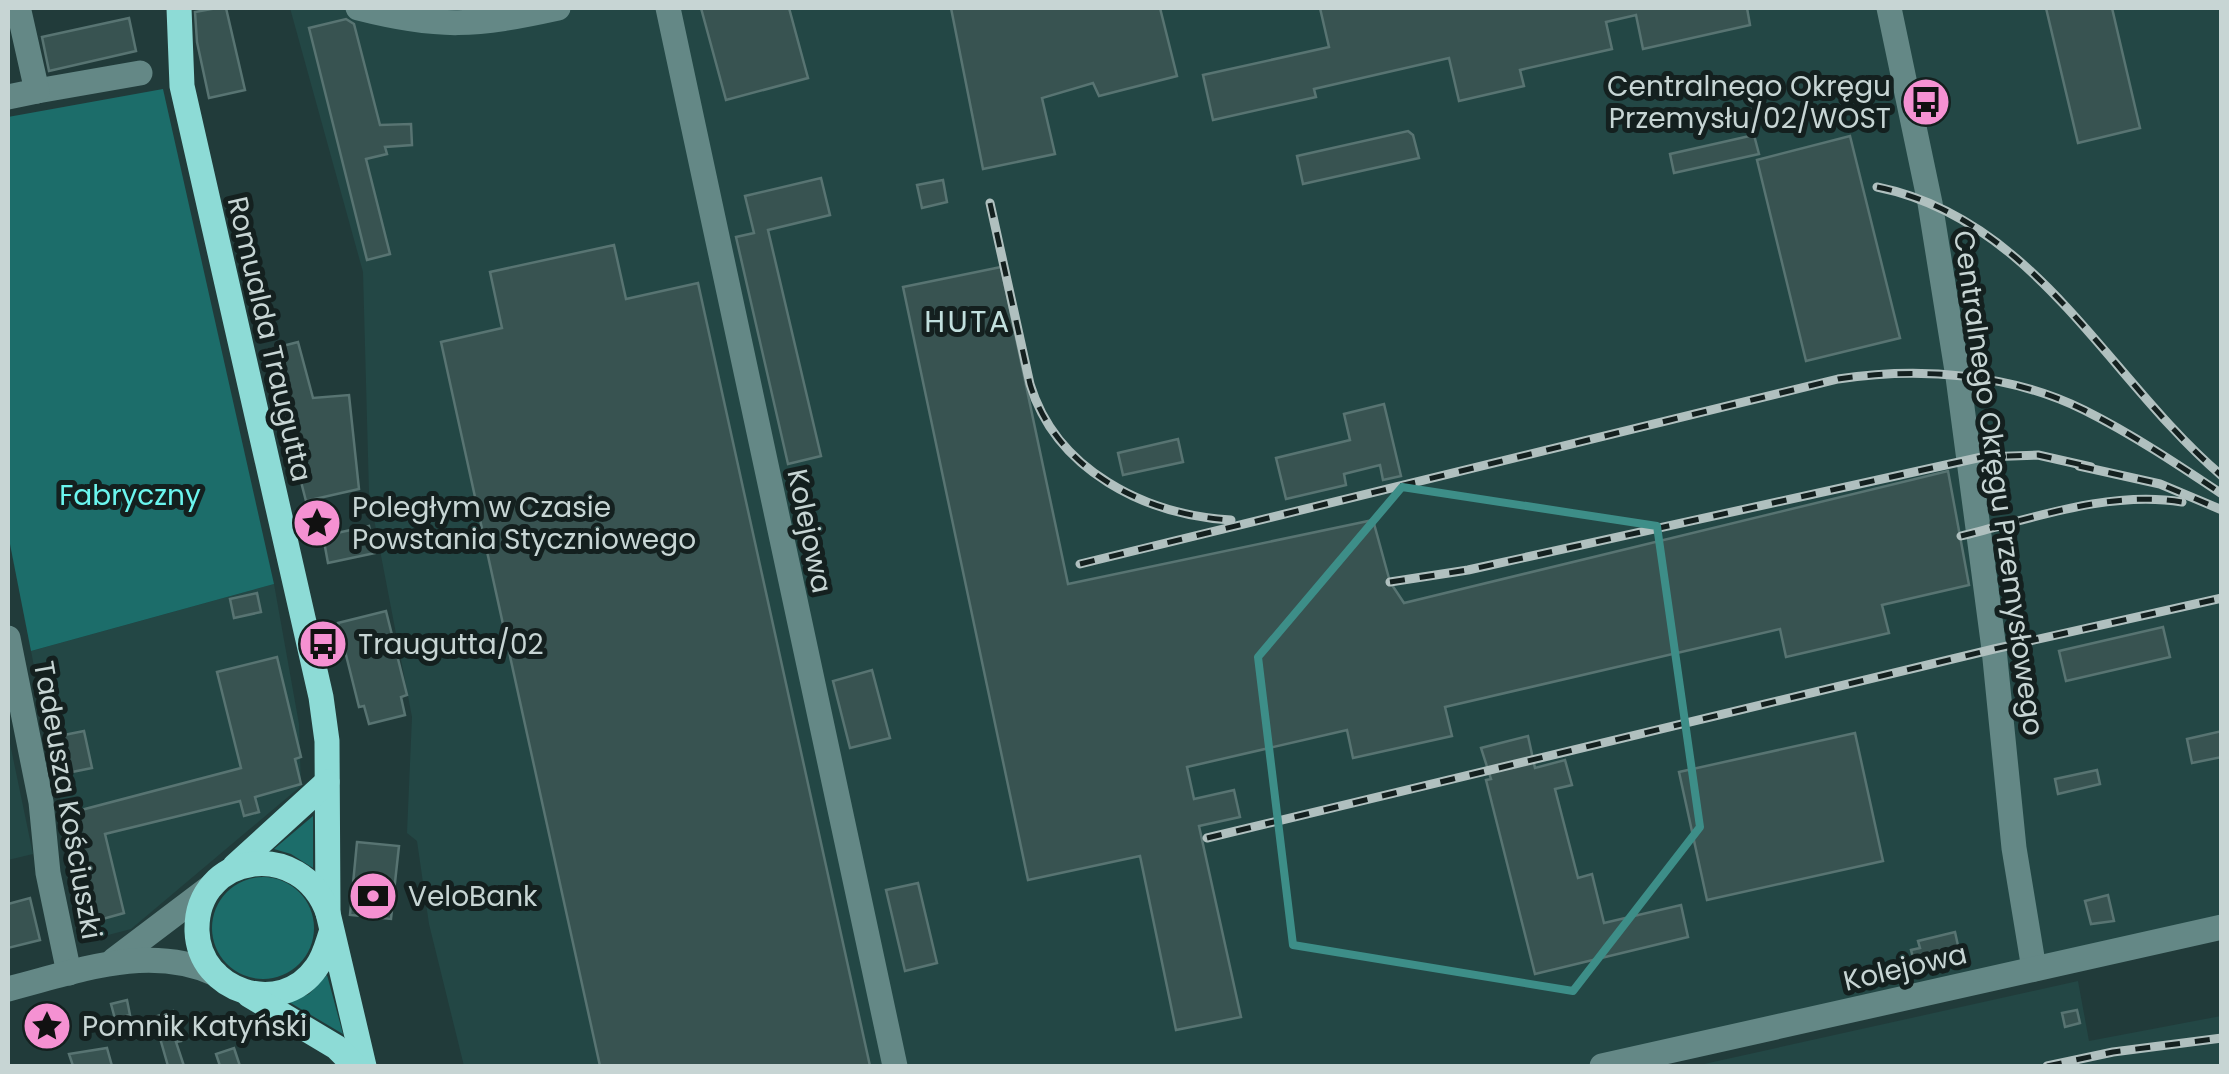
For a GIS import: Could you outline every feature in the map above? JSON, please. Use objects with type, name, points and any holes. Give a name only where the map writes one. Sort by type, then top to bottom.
[{"type":"main road","name":"Romualda Traugutta","points":[[161,8],[163,42],[182,86],[321,697],[328,741],[329,923]]},
{"type":"main road","name":"Romualda Traugutta","points":[[179,8],[182,86]]},
{"type":"main road","points":[[327,782],[221,878],[205,897],[198,925],[202,954],[216,974],[336,1047],[355,1066]]},
{"type":"main road","points":[[221,878],[252,864],[282,865],[308,879],[320,894],[364,1066]]},
{"type":"main road","points":[[245,992],[274,994],[302,983],[320,963],[329,923]]},
{"type":"street","points":[[358,8],[407,20],[468,24],[558,8]]},
{"type":"street","name":"Kolejowa","points":[[668,8],[895,1066]]},
{"type":"street","name":"Centralnego Okręgu Przemysłowego","points":[[1889,8],[1930,203],[1958,378],[1994,649],[2014,848],[2034,969]]},
{"type":"street","points":[[20,11],[37,91]]},
{"type":"street","points":[[8,97],[140,73]]},
{"type":"street","name":"Tadeusza Kościuszki","points":[[8,638],[41,802],[48,873],[68,974]]},
{"type":"street","points":[[8,989],[113,961],[138,946],[221,878]]},
{"type":"street","name":"Kolejowa","points":[[1602,1066],[2222,927]]},
{"type":"street","points":[[113,961],[172,961],[216,974]]},
{"type":"highlighted area","points":[[1402,487],[1657,526],[1700,827],[1573,991],[1293,945],[1258,657]]},
{"type":"shaded area","points":[[290,8],[2221,8],[2221,927],[1602,1066],[464,1066],[429,924],[417,841],[407,833],[412,717],[369,493],[363,272]]},
{"type":"shaded area","points":[[274,584],[299,724],[301,786],[131,929],[93,939],[31,651]]},
{"type":"shaded area","points":[[8,734],[33,854],[8,860]]},
{"type":"shaded area","points":[[2078,981],[2089,1041],[2221,1016],[2221,1066],[1695,1066]]},
{"type":"green space","name":"Fabryczny","points":[[163,89],[274,584],[31,651],[8,534],[8,117]]},
{"type":"green space","points":[[313,816],[313,868],[274,849]]},
{"type":"green space","points":[[263,877],[283,881],[299,892],[310,908],[314,928],[310,948],[299,964],[283,975],[263,979],[243,975],[227,964],[216,948],[212,928],[216,908],[227,892],[243,881]]},
{"type":"green space","points":[[327,975],[343,1034],[289,1002],[309,994]]},
{"type":"building","points":[[226,8],[245,90],[209,98],[195,12]]},
{"type":"building","points":[[701,8],[789,8],[808,78],[726,100]]},
{"type":"building","points":[[951,8],[1160,8],[1177,76],[1099,96],[1093,83],[1042,98],[1055,154],[983,169]]},
{"type":"building","points":[[1320,8],[1747,8],[1750,25],[1643,49],[1636,15],[1606,22],[1612,49],[1520,70],[1524,86],[1459,101],[1449,58],[1314,89],[1316,97],[1213,120],[1203,75],[1329,47]]},
{"type":"building","points":[[2046,8],[2112,8],[2140,128],[2078,143]]},
{"type":"building","points":[[129,18],[136,51],[49,71],[42,37]]},
{"type":"building","points":[[346,19],[354,24],[380,125],[411,124],[412,145],[385,147],[387,154],[366,159],[390,254],[367,260],[309,28]]},
{"type":"building","points":[[1408,131],[1413,135],[1419,158],[1303,184],[1297,156]]},
{"type":"building","points":[[1754,135],[1759,154],[1674,173],[1670,154]]},
{"type":"building","points":[[1850,136],[1900,338],[1806,361],[1757,160]]},
{"type":"building","points":[[821,178],[830,215],[768,230],[821,456],[788,464],[736,237],[754,233],[745,196]]},
{"type":"building","points":[[943,180],[947,202],[922,208],[917,185]]},
{"type":"building","points":[[614,245],[626,299],[698,283],[870,1066],[600,1066],[441,342],[502,328],[490,272]]},
{"type":"building","points":[[1001,267],[1068,584],[1373,520],[1390,582],[1404,603],[1948,471],[1969,585],[1882,605],[1889,633],[1786,657],[1780,629],[1445,707],[1452,736],[1353,758],[1347,730],[1187,767],[1194,799],[1234,790],[1240,817],[1199,826],[1241,1017],[1176,1030],[1140,856],[1028,880],[903,287]]},
{"type":"building","points":[[298,342],[313,398],[349,395],[359,489],[306,501],[267,350]]},
{"type":"building","points":[[1384,404],[1401,476],[1383,480],[1380,465],[1344,474],[1346,485],[1286,499],[1276,458],[1350,440],[1344,414]]},
{"type":"building","points":[[1178,439],[1183,462],[1123,475],[1118,453]]},
{"type":"building","points":[[369,526],[375,553],[328,563],[323,536]]},
{"type":"building","points":[[257,593],[261,612],[234,618],[230,599]]},
{"type":"building","points":[[386,611],[407,695],[401,697],[405,715],[369,724],[364,706],[359,707],[338,623]]},
{"type":"building","points":[[2163,627],[2170,657],[2066,681],[2059,651]]},
{"type":"building","points":[[277,657],[301,757],[295,759],[301,784],[255,797],[259,812],[244,816],[240,801],[105,834],[124,913],[92,922],[66,814],[241,768],[217,672]]},
{"type":"building","points":[[872,670],[890,738],[850,748],[833,681]]},
{"type":"building","points":[[84,731],[92,768],[67,773],[59,736]]},
{"type":"building","points":[[2222,731],[2222,757],[2192,763],[2187,739]]},
{"type":"building","points":[[1855,733],[1883,861],[1707,900],[1679,772]]},
{"type":"building","points":[[1528,736],[1535,768],[1565,760],[1572,785],[1555,789],[1578,878],[1592,874],[1604,923],[1681,905],[1688,937],[1535,974],[1481,748]]},
{"type":"building","points":[[2097,770],[2100,784],[2058,794],[2055,779]]},
{"type":"building","name":"VeloBank","points":[[357,842],[399,846],[391,919],[350,915]]},
{"type":"building","points":[[918,883],[937,963],[905,971],[886,890]]},
{"type":"building","points":[[2108,895],[2114,921],[2091,924],[2085,901]]},
{"type":"building","points":[[30,898],[40,940],[8,948],[8,904]]},
{"type":"building","points":[[1955,932],[1961,959],[1916,969],[1911,950],[1920,948],[1918,941]]},
{"type":"building","points":[[127,1000],[130,1015],[115,1019],[111,1004]]},
{"type":"building","points":[[2077,1010],[2080,1023],[2065,1027],[2062,1013]]},
{"type":"building","points":[[173,1011],[181,1041],[176,1042],[184,1066],[168,1066],[154,1017]]},
{"type":"building","points":[[107,1048],[112,1066],[73,1066],[69,1054]]},
{"type":"building","points":[[234,1048],[240,1066],[220,1066],[216,1054]]},
{"type":"railway","points":[[1877,187],[1933,205],[1982,232],[2026,267],[2181,437],[2222,476]]},
{"type":"railway","points":[[990,203],[1030,384],[1060,441],[1082,464],[1136,497],[1167,509],[1231,520]]},
{"type":"railway","points":[[1080,564],[1838,379],[1869,375],[1964,376],[2056,398],[2119,429],[2222,494]]},
{"type":"railway","points":[[1390,582],[1468,570],[1982,457],[2038,455],[2091,467]]},
{"type":"railway","points":[[2079,466],[2160,484],[2222,510]]},
{"type":"railway","points":[[1961,536],[2098,503],[2154,499],[2182,502]]},
{"type":"railway","points":[[1207,838],[2222,598]]},
{"type":"railway","points":[[2047,1066],[2113,1052],[2222,1038]]},
{"type":"place","name":"Centralnego Okręgu Przemysłu/02/WOST","points":[[1926,102]]},
{"type":"place","name":"Poległym w Czasie Powstania Styczniowego","points":[[317,523]]},
{"type":"place","name":"Traugutta/02","points":[[323,644]]},
{"type":"place","name":"VeloBank","points":[[373,896]]},
{"type":"place","name":"Pomnik Katyński","points":[[47,1026]]},
{"type":"district","name":"HUTA","points":[[968,322]]}]
